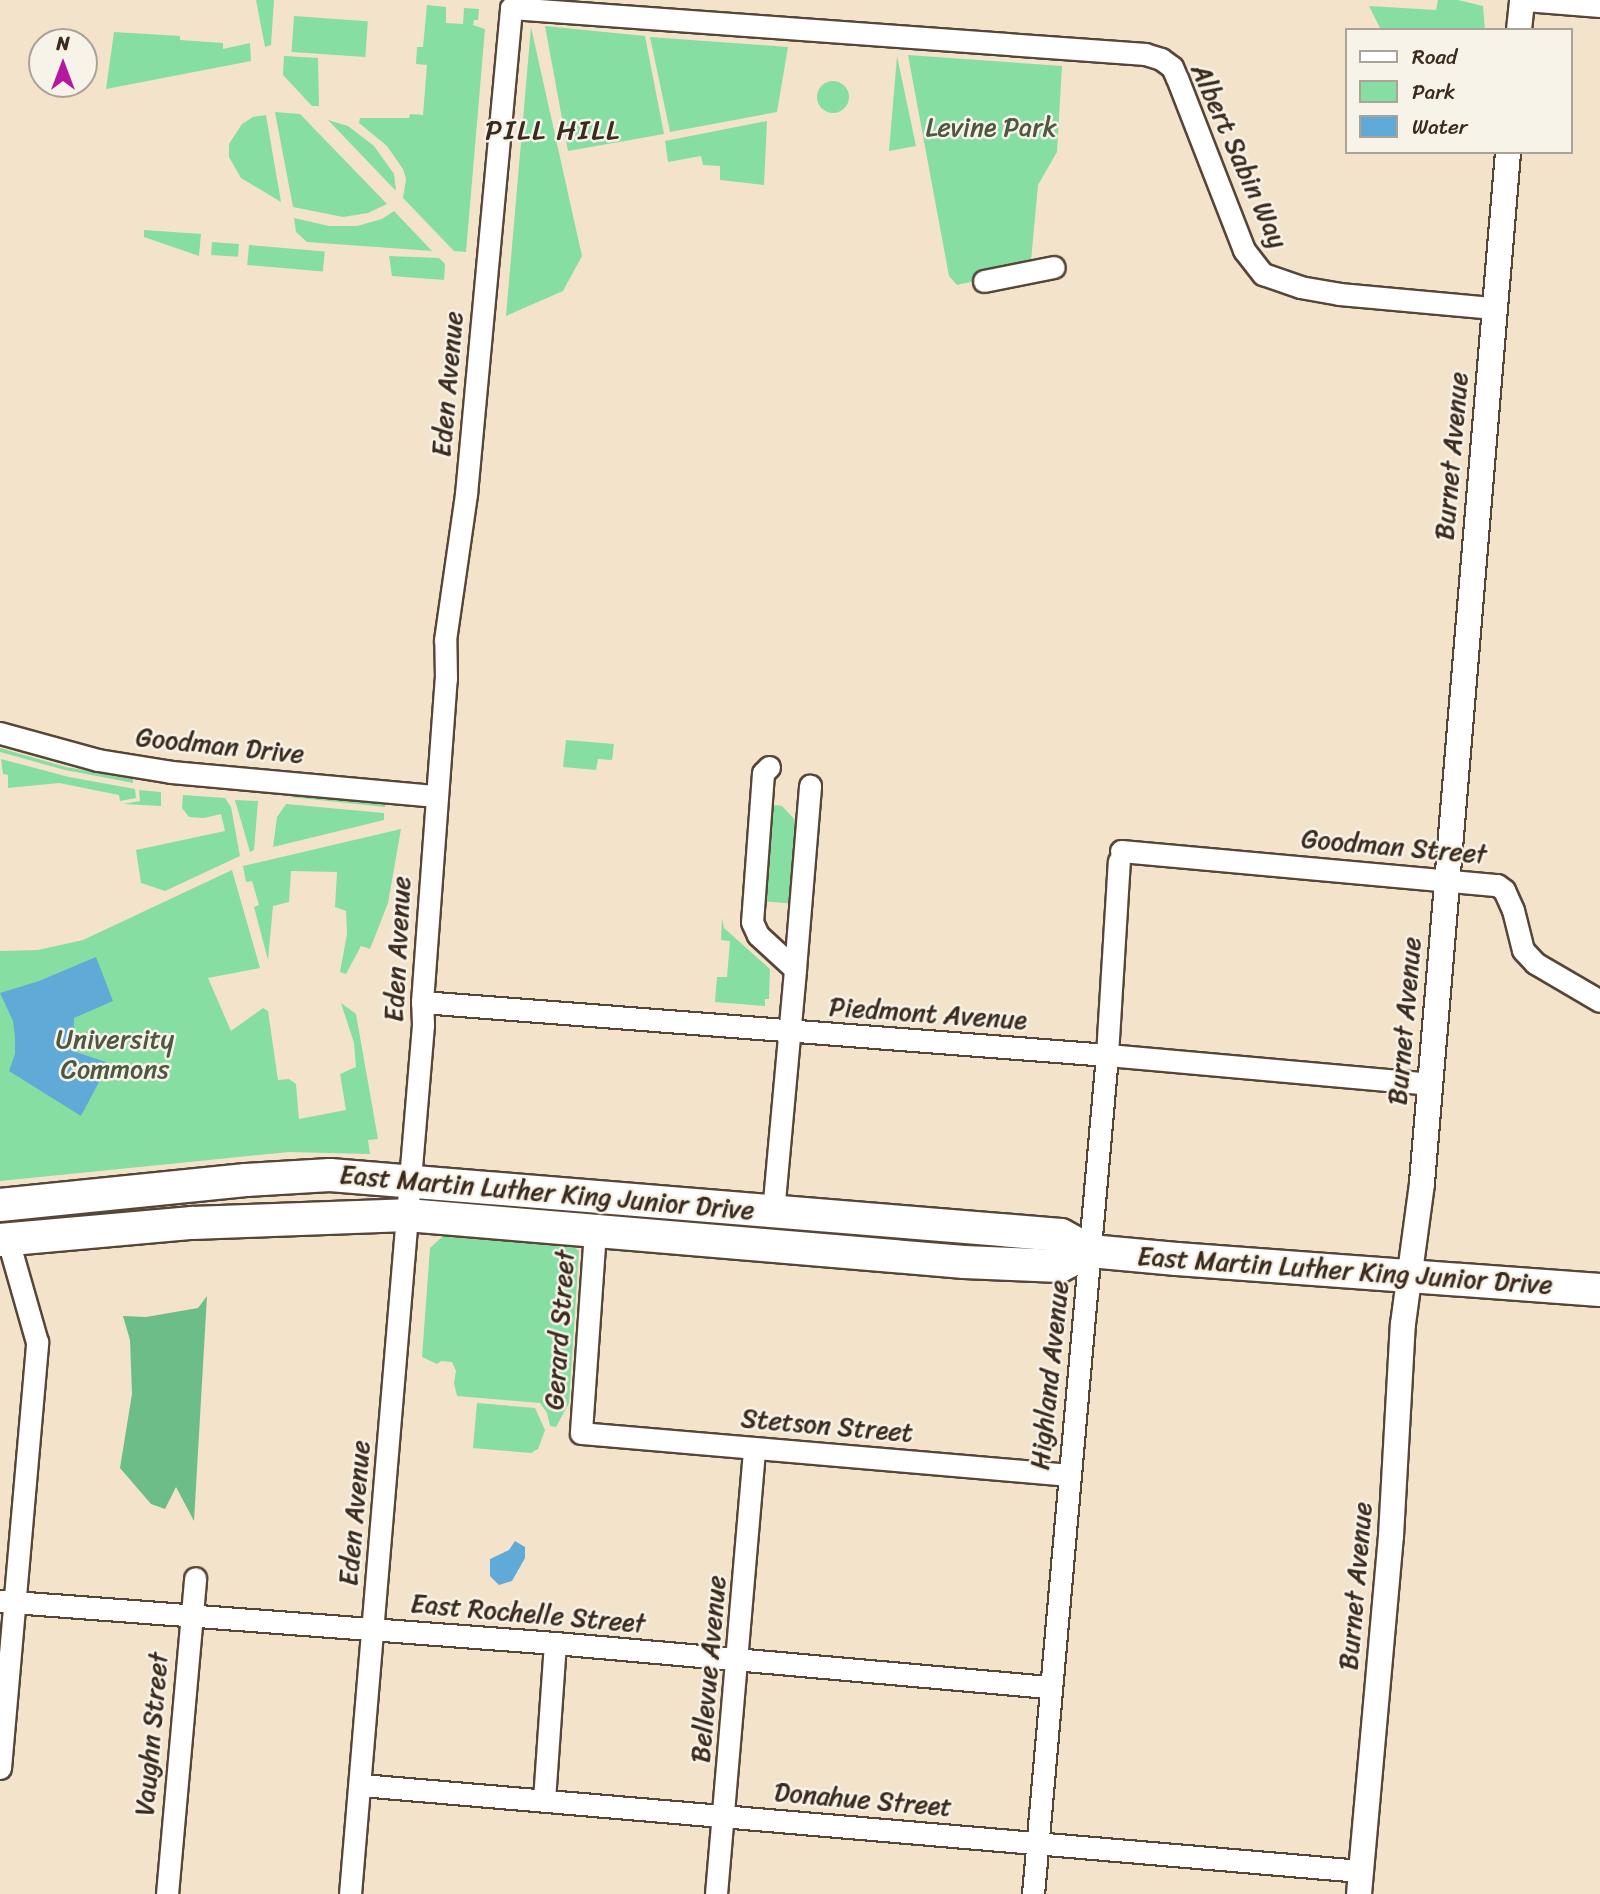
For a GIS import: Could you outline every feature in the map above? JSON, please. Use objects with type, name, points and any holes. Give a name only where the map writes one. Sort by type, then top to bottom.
[{"type":"main road","name":"East Martin Luther King Junior Drive","points":[[0,1205],[305,1175],[410,1181],[1061,1235],[1090,1251],[1600,1290]]},
{"type":"main road","name":"East Martin Luther King Junior Drive","points":[[4,1240],[203,1222],[407,1215],[964,1262],[1060,1266],[1090,1251]]},
{"type":"street","points":[[1519,28],[1523,0],[1600,6]]},
{"type":"street","name":"Albert Sabin Way","points":[[511,8],[1145,54],[1172,67],[1244,250],[1263,274],[1290,285],[1339,294],[1494,308]]},
{"type":"street","name":"Eden Avenue","points":[[350,1894],[423,1026],[422,1002],[438,796],[448,599],[466,494],[511,8]]},
{"type":"street","name":"Burnet Avenue","points":[[1360,1883],[1391,1536],[1407,1276],[1422,1183],[1508,154]]},
{"type":"street","points":[[984,281],[1054,267]]},
{"type":"street","name":"Goodman Drive","points":[[0,733],[98,760],[171,772],[438,796]]},
{"type":"street","points":[[769,767],[763,773],[752,922],[758,935],[795,969]]},
{"type":"street","points":[[773,1212],[810,786]]},
{"type":"street","name":"Goodman Street","points":[[1120,856],[1264,863],[1488,882],[1504,890],[1523,950],[1535,963],[1600,1001]]},
{"type":"street","name":"Highland Avenue","points":[[1033,1894],[1068,1475],[1090,1251],[1098,1127],[1107,1055],[1120,856]]},
{"type":"street","name":"Piedmont Avenue","points":[[422,1002],[1107,1055],[1430,1084]]},
{"type":"street","name":"Gerard Street","points":[[581,1433],[595,1231]]},
{"type":"street","points":[[0,1768],[7,1602],[37,1342],[4,1240]]},
{"type":"street","name":"Stetson Street","points":[[581,1433],[1068,1475]]},
{"type":"street","name":"Bellevue Avenue","points":[[716,1894],[754,1449]]},
{"type":"street","name":"Vaughn Street","points":[[167,1894],[195,1578]]},
{"type":"street","name":"East Rochelle Street","points":[[7,1602],[555,1643],[1050,1687]]},
{"type":"street","points":[[544,1800],[555,1643]]},
{"type":"street","name":"Donahue Street","points":[[361,1785],[1037,1842],[1360,1883]]},
{"type":"green space","points":[[256,0],[274,0],[271,45],[265,47]]},
{"type":"green space","points":[[1438,0],[1458,0],[1483,6],[1485,28],[1380,28],[1369,6],[1436,10]]},
{"type":"green space","points":[[427,5],[446,7],[446,23],[463,24],[464,8],[479,9],[478,20],[474,20],[473,25],[485,29],[466,252],[454,251],[403,198],[406,179],[403,169],[387,146],[359,123],[360,118],[409,118],[410,114],[423,115],[427,65],[416,64],[417,47],[423,47]]},
{"type":"green space","points":[[294,16],[368,21],[365,57],[291,52]]},
{"type":"green space","points":[[545,26],[645,36],[664,134],[568,151]]},
{"type":"green space","points":[[531,27],[582,256],[563,291],[506,316]]},
{"type":"green space","points":[[114,32],[180,36],[180,40],[223,43],[223,49],[250,43],[251,61],[106,89]]},
{"type":"green space","points":[[650,37],[788,47],[777,112],[670,132]]},
{"type":"green space","name":"Levine Park","points":[[908,55],[1062,66],[1057,152],[1038,185],[1031,261],[1023,270],[957,285],[949,276]]},
{"type":"green space","points":[[284,56],[318,58],[319,106],[312,106],[283,75]]},
{"type":"green space","points":[[897,56],[916,146],[889,151]]},
{"type":"green space","points":[[833,81],[844,86],[849,97],[844,108],[833,113],[822,108],[817,97],[822,86]]},
{"type":"green space","points":[[275,112],[300,114],[387,204],[368,213],[343,217],[293,207]]},
{"type":"green space","points":[[266,115],[281,202],[241,178],[229,157],[229,144],[242,124],[253,117]]},
{"type":"green space","points":[[328,120],[348,126],[374,146],[394,174],[396,191]]},
{"type":"green space","points":[[767,121],[764,185],[720,180],[720,166],[703,165],[701,156],[668,162],[665,141]]},
{"type":"green space","points":[[394,211],[432,251],[307,242],[296,232],[294,218],[329,226],[357,226],[382,219]]},
{"type":"green space","points":[[144,230],[201,234],[199,256],[144,237]]},
{"type":"green space","points":[[212,242],[239,244],[238,257],[211,255]]},
{"type":"green space","points":[[249,245],[325,252],[323,272],[247,265]]},
{"type":"green space","points":[[389,256],[439,258],[445,264],[444,280],[392,276]]},
{"type":"green space","points":[[566,740],[614,744],[612,760],[598,759],[596,770],[563,767]]},
{"type":"green space","points":[[0,748],[66,767],[133,779],[133,783],[65,770],[0,752]]},
{"type":"green space","points":[[1,759],[69,777],[135,789],[136,798],[120,801],[119,795],[59,783],[8,788],[8,775],[3,774]]},
{"type":"green space","points":[[139,790],[161,792],[161,806],[123,804],[140,801]]},
{"type":"green space","points":[[294,794],[385,802],[385,807],[290,797]]},
{"type":"green space","points":[[183,795],[225,798],[231,807],[240,856],[165,891],[141,883],[136,850],[225,831],[221,814],[204,818],[189,817],[182,808]]},
{"type":"green space","points":[[235,800],[258,801],[254,850],[250,852]]},
{"type":"green space","points":[[286,804],[384,813],[384,820],[273,847],[277,817]]},
{"type":"green space","points":[[775,805],[782,806],[798,823],[795,904],[762,901],[771,810]]},
{"type":"green space","points":[[401,829],[388,903],[370,949],[361,946],[346,974],[340,972],[347,934],[346,911],[335,907],[337,872],[291,871],[289,902],[273,906],[268,960],[254,907],[259,905],[252,881],[246,882],[243,866]]},
{"type":"green space","name":"University Commons","points":[[232,870],[260,968],[208,978],[231,1031],[263,1008],[268,1011],[278,1080],[289,1079],[296,1084],[299,1119],[346,1110],[340,1074],[356,1067],[354,1043],[341,1003],[356,1014],[378,1139],[368,1140],[370,1154],[289,1152],[0,1181],[0,951],[38,950],[83,940]]},
{"type":"green space","points":[[722,918],[724,928],[770,969],[769,999],[765,999],[765,1006],[715,1002],[717,977],[727,977],[730,941],[721,940]]},
{"type":"green space","points":[[443,1236],[573,1246],[579,1251],[569,1403],[556,1427],[550,1426],[547,1413],[540,1403],[457,1396],[454,1383],[456,1371],[452,1362],[441,1361],[437,1364],[422,1357],[430,1248]]},
{"type":"green space","points":[[207,1296],[194,1521],[176,1487],[165,1509],[151,1504],[120,1468],[132,1394],[130,1340],[123,1316],[146,1317],[198,1308]]},
{"type":"green space","points":[[477,1403],[535,1408],[545,1430],[538,1449],[531,1453],[473,1448]]},
{"type":"water","points":[[96,957],[113,1001],[74,1018],[73,1051],[109,1063],[81,1116],[9,1071],[15,1054],[15,1037],[13,1021],[0,993],[39,981]]},
{"type":"water","points":[[515,1541],[525,1547],[525,1558],[512,1581],[499,1585],[490,1576],[490,1559],[509,1550]]},
{"type":"district","name":"PILL HILL","points":[[553,130]]}]
